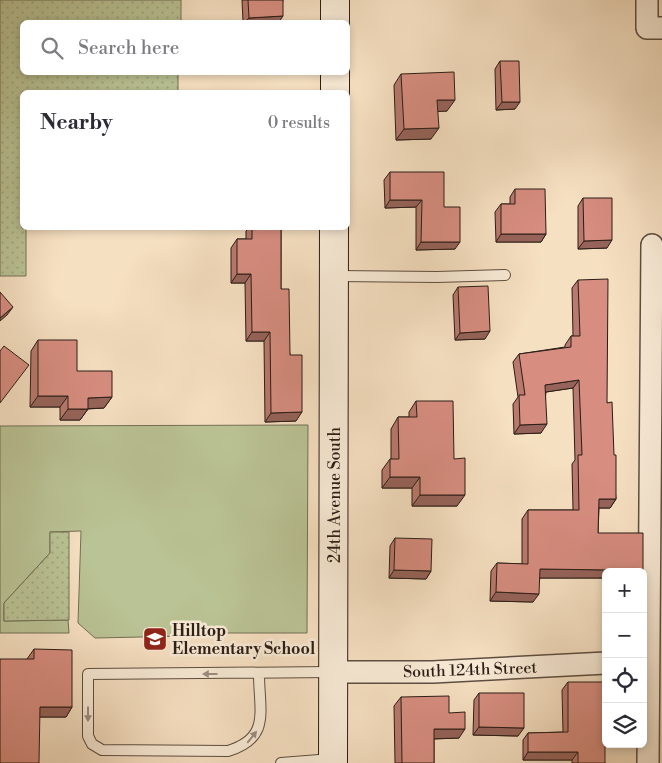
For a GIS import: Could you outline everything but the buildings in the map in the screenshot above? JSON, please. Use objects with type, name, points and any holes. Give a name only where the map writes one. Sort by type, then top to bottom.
[{"type":"street","points":[[335,0],[335,20]]},
{"type":"street","points":[[647,0],[654,28]]},
{"type":"street","points":[[335,75],[335,90]]},
{"type":"street","name":"24th Avenue South","points":[[334,230],[334,761]]},
{"type":"street","points":[[648,763],[652,661],[652,245]]},
{"type":"street","name":"South 124th Street","points":[[334,672],[433,672],[602,663]]},
{"type":"lane","points":[[334,276],[437,277],[505,275]]},
{"type":"lane","points":[[259,674],[259,728],[254,738],[244,746],[228,751],[102,750],[92,744],[88,736],[88,674],[334,672]]},
{"type":"lane","points":[[281,763],[334,761]]},
{"type":"green space","points":[[0,0],[181,0],[181,20],[20,20],[20,75],[178,75],[178,90],[20,90],[20,230],[26,230],[26,276],[0,276]]},
{"type":"green space","points":[[308,425],[307,633],[189,633],[188,636],[95,638],[78,623],[81,531],[50,532],[50,553],[4,603],[4,621],[68,620],[69,633],[0,633],[0,426]]},
{"type":"green space","points":[[50,532],[69,532],[69,620],[4,621],[4,603],[50,553]]},
{"type":"place","name":"Hilltop Elementary School","points":[[155,639]]}]
